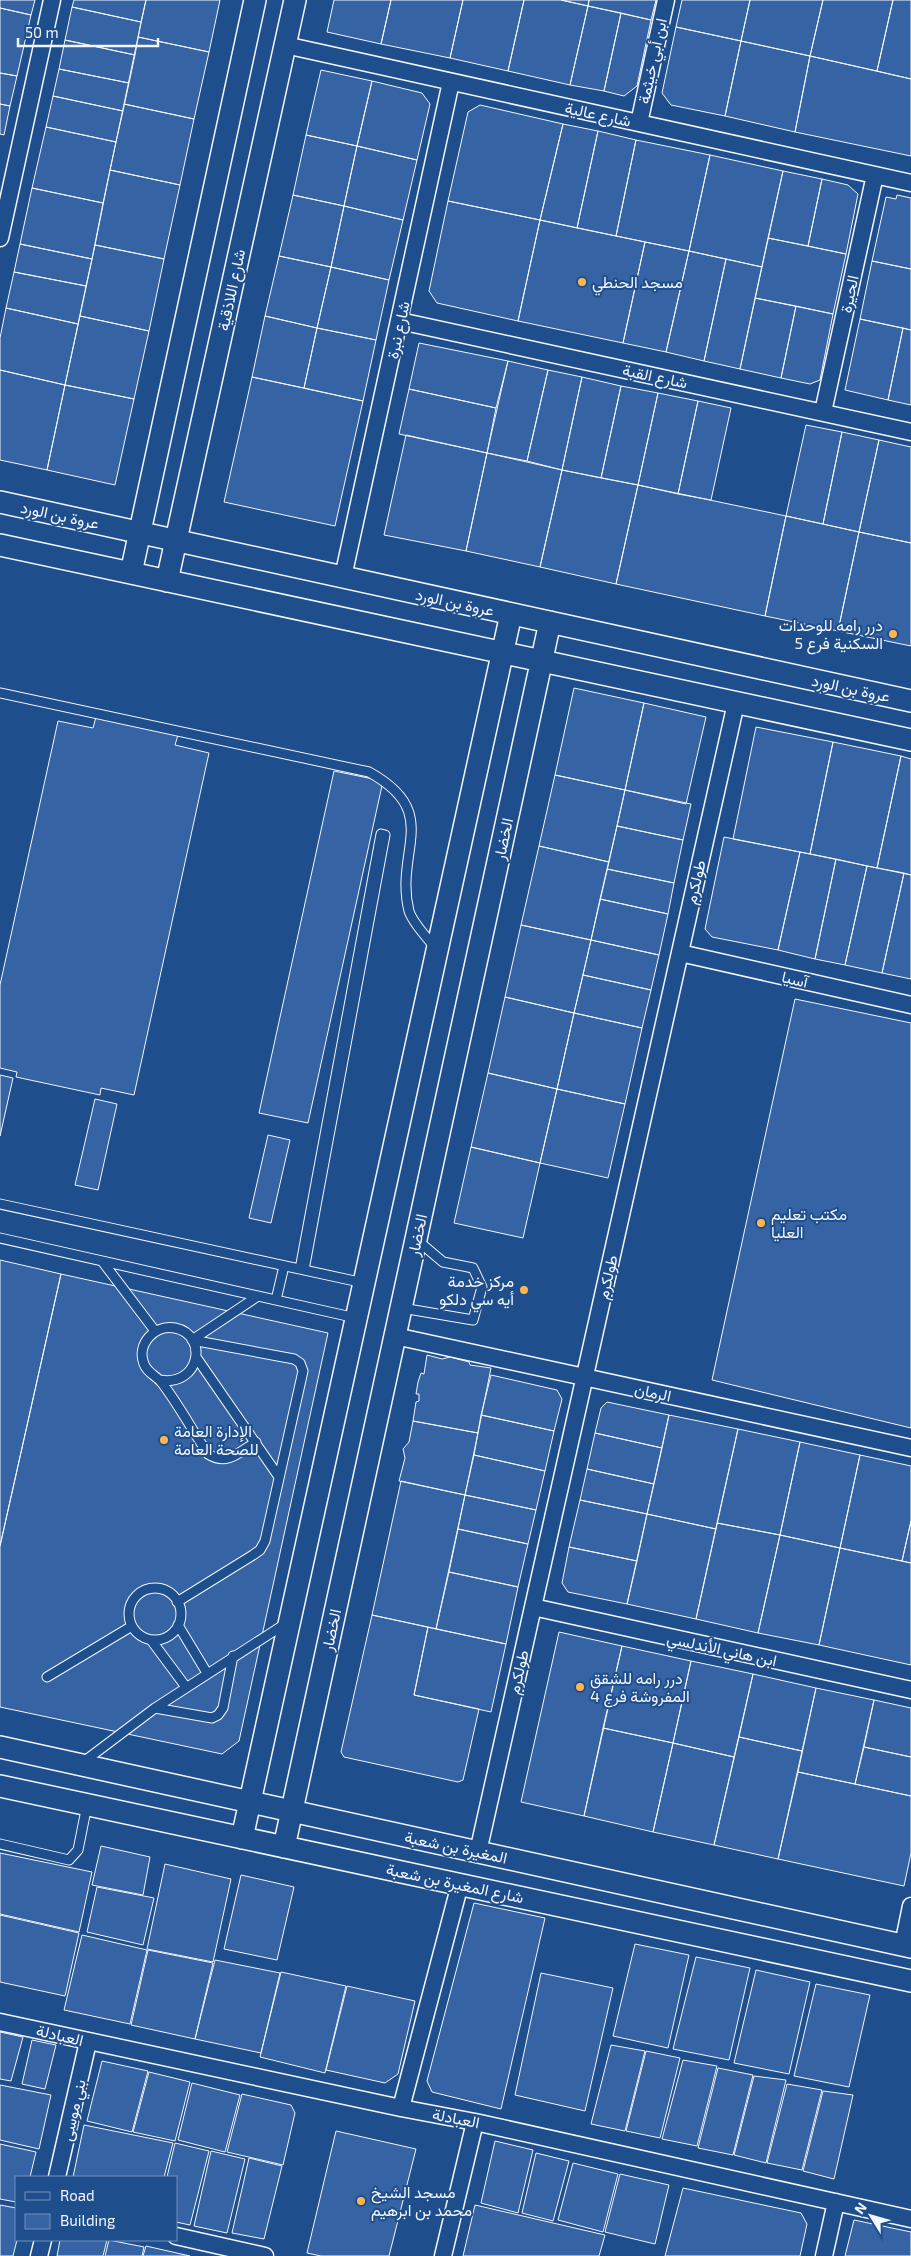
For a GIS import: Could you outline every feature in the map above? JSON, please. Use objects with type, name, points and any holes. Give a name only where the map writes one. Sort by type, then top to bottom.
[{"type":"street","points":[[0,238],[52,0]]},
{"type":"street","points":[[131,573],[255,0]]},
{"type":"street","name":"شارع اللاذقية","points":[[167,581],[295,0]]},
{"type":"street","name":"ابن أبي خيثمة","points":[[639,123],[666,0]]},
{"type":"street","name":"شارع عالية","points":[[285,45],[911,183]]},
{"type":"street","name":"شارع نبرة","points":[[343,577],[451,82]]},
{"type":"street","name":"الحيرة","points":[[823,412],[875,175]]},
{"type":"street","name":"شارع القبة","points":[[400,321],[911,432]]},
{"type":"street","name":"عروة بن الورد","points":[[0,502],[911,701]]},
{"type":"street","points":[[0,545],[911,740]]},
{"type":"street","points":[[242,1838],[510,614]]},
{"type":"street","name":"الخضار","points":[[284,1847],[550,622]]},
{"type":"street","name":"طولكرم","points":[[478,1852],[736,703]]},
{"type":"street","name":"آسيا","points":[[680,952],[911,1005]]},
{"type":"street","name":"الرمان","points":[[395,1336],[911,1448]]},
{"type":"street","name":"ابن هاني الأندلسي","points":[[533,1607],[911,1690]]},
{"type":"street","name":"المغيرة بن شعبة","points":[[0,1747],[907,1946]]},
{"type":"street","name":"شارع المغيرة بن شعبة","points":[[0,1786],[911,1981]]},
{"type":"street","points":[[402,2108],[460,1884]]},
{"type":"street","points":[[907,1946],[911,1906]]},
{"type":"street","name":"العبادلة","points":[[0,2022],[402,2108],[476,2122],[911,2219]]},
{"type":"street","name":"بني موسى","points":[[57,2176],[88,2042]]},
{"type":"street","points":[[444,2256],[476,2122]]},
{"type":"street","points":[[824,2256],[836,2202]]},
{"type":"street","points":[[178,2237],[233,2252],[265,2256]]},
{"type":"street","points":[[39,2256],[43,2241]]},
{"type":"lane","points":[[0,693],[368,772],[388,783],[403,798],[412,816],[406,896],[410,914],[437,950]]},
{"type":"lane","points":[[381,834],[385,835],[302,1270],[381,834]]},
{"type":"lane","points":[[0,1204],[364,1283]]},
{"type":"lane","points":[[0,1238],[356,1318]]},
{"type":"lane","points":[[401,1308],[473,1320],[482,1286],[474,1268],[444,1262],[416,1240]]},
{"type":"lane","points":[[102,1261],[155,1331]]},
{"type":"lane","points":[[276,1300],[284,1266]]},
{"type":"lane","points":[[192,1340],[258,1296]]},
{"type":"lane","points":[[177,1602],[260,1550],[265,1541],[303,1371],[300,1363],[294,1359],[192,1340],[181,1330],[172,1328],[155,1331],[144,1344],[143,1362],[153,1376],[160,1380],[176,1381],[184,1377],[190,1372],[196,1358]]},
{"type":"lane","points":[[192,1340],[196,1358],[279,1477]]},
{"type":"lane","points":[[160,1380],[208,1454],[218,1460],[226,1460],[256,1442]]},
{"type":"lane","points":[[158,1588],[166,1590],[177,1602],[180,1609],[178,1625],[167,1637],[151,1640],[144,1638],[132,1626],[129,1610],[136,1596],[142,1591],[158,1588]]},
{"type":"lane","points":[[80,1764],[155,1708],[290,1620]]},
{"type":"lane","points":[[178,1625],[207,1673]]},
{"type":"lane","points":[[47,1677],[132,1626]]},
{"type":"lane","points":[[151,1640],[186,1687]]},
{"type":"lane","points":[[155,1708],[212,1718],[218,1715],[223,1708],[233,1656]]},
{"type":"lane","points":[[0,1844],[69,1860],[78,1850],[87,1805]]},
{"type":"building","points":[[0,0],[35,0],[31,15],[0,8]]},
{"type":"building","points":[[74,0],[146,0],[141,22],[72,7]]},
{"type":"building","points":[[146,0],[220,0],[209,52],[138,37]]},
{"type":"building","points":[[334,0],[391,0],[381,44],[327,32]]},
{"type":"building","points":[[391,0],[463,0],[450,58],[381,44]]},
{"type":"building","points":[[463,0],[524,0],[508,71],[450,58]]},
{"type":"building","points":[[524,0],[561,0],[588,6],[570,85],[508,71]]},
{"type":"building","points":[[561,0],[589,0],[588,6]]},
{"type":"building","points":[[589,0],[656,0],[651,20],[588,6]]},
{"type":"building","points":[[682,0],[750,0],[741,41],[676,27]]},
{"type":"building","points":[[750,0],[823,0],[810,56],[741,41]]},
{"type":"building","points":[[823,0],[893,0],[877,71],[810,56]]},
{"type":"building","points":[[893,0],[911,0],[911,79],[877,71]]},
{"type":"building","points":[[588,6],[621,13],[604,91],[570,85]]},
{"type":"building","points":[[72,7],[141,22],[135,55],[65,40]]},
{"type":"building","points":[[0,8],[31,15],[17,76],[0,73]]},
{"type":"building","points":[[621,13],[651,20],[637,86],[624,96],[604,91]]},
{"type":"building","points":[[676,27],[741,41],[725,116],[671,105],[662,93]]},
{"type":"building","points":[[138,37],[209,52],[194,119],[124,104]]},
{"type":"building","points":[[65,40],[135,55],[129,83],[59,69]]},
{"type":"building","points":[[741,41],[810,56],[795,132],[725,116]]},
{"type":"building","points":[[810,56],[911,79],[911,156],[795,132]]},
{"type":"building","points":[[59,69],[129,83],[123,111],[53,96]]},
{"type":"building","points":[[321,70],[372,81],[357,146],[306,135]]},
{"type":"building","points":[[0,73],[17,76],[10,106],[0,104]]},
{"type":"building","points":[[372,81],[422,93],[430,104],[417,160],[357,146]]},
{"type":"building","points":[[53,96],[123,111],[116,142],[46,127]]},
{"type":"building","points":[[0,104],[10,106],[4,135],[0,134]]},
{"type":"building","points":[[124,104],[194,119],[180,185],[110,170]]},
{"type":"building","points":[[480,105],[563,124],[540,220],[448,201],[468,112]]},
{"type":"building","points":[[563,124],[598,131],[577,228],[540,220]]},
{"type":"building","points":[[46,127],[116,142],[103,203],[32,188]]},
{"type":"building","points":[[598,131],[636,140],[616,236],[577,228]]},
{"type":"building","points":[[306,135],[357,146],[344,206],[293,195]]},
{"type":"building","points":[[636,140],[710,155],[689,251],[616,236]]},
{"type":"building","points":[[357,146],[417,160],[403,220],[344,206]]},
{"type":"building","points":[[710,155],[783,171],[762,267],[689,251]]},
{"type":"building","points":[[110,170],[180,185],[164,259],[95,245]]},
{"type":"building","points":[[783,171],[822,179],[808,246],[768,238]]},
{"type":"building","points":[[822,179],[848,185],[858,194],[846,254],[808,246]]},
{"type":"building","points":[[32,188],[103,203],[92,259],[20,244]]},
{"type":"building","points":[[293,195],[344,206],[331,267],[279,256]]},
{"type":"building","points":[[897,195],[911,198],[911,269],[872,261],[886,197],[896,199]]},
{"type":"building","points":[[448,201],[540,220],[518,321],[437,303],[429,291]]},
{"type":"building","points":[[344,206],[403,220],[389,280],[331,267]]},
{"type":"building","name":"مسجد الحنطي","points":[[540,220],[645,242],[623,343],[518,321]]},
{"type":"building","points":[[768,238],[846,254],[833,314],[755,298]]},
{"type":"building","points":[[645,242],[689,251],[666,352],[623,343]]},
{"type":"building","points":[[20,244],[92,259],[86,286],[14,272]]},
{"type":"building","points":[[95,245],[164,259],[149,331],[80,316]]},
{"type":"building","points":[[689,251],[726,259],[704,361],[666,352]]},
{"type":"building","points":[[279,256],[331,267],[317,328],[265,316]]},
{"type":"building","points":[[726,259],[762,267],[740,369],[704,361]]},
{"type":"building","points":[[872,261],[911,269],[911,330],[860,319]]},
{"type":"building","points":[[331,267],[389,280],[376,340],[317,328]]},
{"type":"building","points":[[14,272],[86,286],[78,324],[6,308]]},
{"type":"building","points":[[755,298],[796,306],[781,378],[740,369]]},
{"type":"building","points":[[796,306],[833,314],[820,380],[810,384],[781,378]]},
{"type":"building","points":[[6,308],[78,324],[65,385],[0,370],[0,338]]},
{"type":"building","points":[[80,316],[149,331],[134,399],[65,385]]},
{"type":"building","points":[[265,316],[317,328],[304,388],[252,377]]},
{"type":"building","points":[[860,319],[903,328],[888,400],[845,390]]},
{"type":"building","points":[[317,328],[376,340],[363,401],[304,388]]},
{"type":"building","points":[[903,328],[911,330],[911,405],[888,400]]},
{"type":"building","points":[[419,343],[508,361],[496,408],[409,389]]},
{"type":"building","points":[[508,361],[548,370],[527,461],[487,453]]},
{"type":"building","points":[[0,370],[65,385],[47,470],[0,460]]},
{"type":"building","points":[[548,370],[582,377],[562,470],[527,461]]},
{"type":"building","points":[[252,377],[363,401],[335,526],[224,502]]},
{"type":"building","points":[[582,377],[621,386],[601,478],[562,470]]},
{"type":"building","points":[[65,385],[134,399],[115,485],[47,470]]},
{"type":"building","points":[[621,386],[658,393],[638,485],[601,478]]},
{"type":"building","points":[[409,389],[496,408],[487,453],[399,434]]},
{"type":"building","points":[[658,393],[698,401],[678,494],[638,485]]},
{"type":"building","points":[[698,401],[731,408],[711,500],[678,494]]},
{"type":"building","points":[[806,425],[842,432],[823,524],[786,516]]},
{"type":"building","points":[[842,432],[879,440],[859,532],[823,524]]},
{"type":"building","points":[[406,435],[487,453],[466,551],[384,535]]},
{"type":"building","points":[[879,440],[911,447],[911,543],[859,532]]},
{"type":"building","points":[[487,453],[562,470],[540,567],[466,551]]},
{"type":"building","points":[[562,470],[638,485],[616,584],[540,567]]},
{"type":"building","points":[[638,485],[786,516],[765,616],[616,584]]},
{"type":"building","points":[[786,516],[859,532],[838,631],[765,616]]},
{"type":"building","points":[[859,532],[911,543],[911,646],[838,631]]},
{"type":"building","points":[[574,688],[644,703],[625,790],[555,775]]},
{"type":"building","points":[[644,703],[706,717],[686,804],[625,790]]},
{"type":"building","points":[[96,717],[178,735],[175,745],[209,753],[134,1095],[101,1088],[100,1095],[16,1077],[17,1072],[0,1068],[0,985],[58,721],[93,728]]},
{"type":"building","points":[[756,727],[833,742],[810,854],[733,839]]},
{"type":"building","points":[[833,742],[901,756],[877,868],[810,854]]},
{"type":"building","points":[[901,756],[911,759],[911,875],[877,868]]},
{"type":"building","points":[[334,771],[383,781],[308,1123],[259,1113]]},
{"type":"building","points":[[555,775],[625,790],[609,862],[539,846]]},
{"type":"building","points":[[625,790],[691,804],[683,840],[617,826]]},
{"type":"building","points":[[617,826],[683,840],[674,883],[607,869]]},
{"type":"building","points":[[724,837],[800,852],[778,950],[712,937],[705,929]]},
{"type":"building","points":[[539,846],[609,862],[591,940],[521,925]]},
{"type":"building","points":[[800,852],[836,859],[815,959],[778,950]]},
{"type":"building","points":[[836,859],[867,866],[845,965],[815,959]]},
{"type":"building","points":[[867,866],[904,873],[882,973],[845,965]]},
{"type":"building","points":[[607,869],[674,883],[668,914],[600,899]]},
{"type":"building","points":[[904,873],[911,875],[911,979],[882,973]]},
{"type":"building","points":[[600,899],[668,914],[659,955],[591,940]]},
{"type":"building","points":[[521,925],[591,940],[574,1013],[505,997]]},
{"type":"building","points":[[591,940],[659,955],[651,990],[583,975]]},
{"type":"building","points":[[583,975],[651,990],[642,1028],[574,1013]]},
{"type":"building","points":[[505,997],[574,1013],[557,1089],[488,1073]]},
{"type":"building","points":[[795,999],[911,1023],[911,1428],[712,1380]]},
{"type":"building","points":[[574,1013],[642,1028],[625,1104],[557,1089]]},
{"type":"building","points":[[488,1073],[557,1089],[540,1163],[471,1147]]},
{"type":"building","points":[[0,1075],[13,1078],[0,1136]]},
{"type":"building","points":[[557,1089],[625,1104],[608,1178],[540,1163]]},
{"type":"building","points":[[95,1099],[117,1104],[98,1190],[75,1185]]},
{"type":"building","points":[[268,1135],[290,1140],[271,1223],[249,1218]]},
{"type":"building","points":[[471,1147],[540,1163],[523,1238],[454,1223]]},
{"type":"building","points":[[0,1260],[61,1274],[0,1546]]},
{"type":"building","name":"الإدارة العامة للصحة العامة","points":[[61,1274],[328,1333],[239,1741],[222,1754],[0,1707],[0,1546]]},
{"type":"building","points":[[427,1355],[442,1359],[450,1357],[469,1362],[470,1365],[491,1368],[478,1433],[413,1421],[416,1402],[419,1401],[419,1394],[416,1394],[418,1382],[421,1373],[424,1374]]},
{"type":"building","points":[[491,1375],[557,1390],[562,1399],[554,1431],[481,1415]]},
{"type":"building","points":[[607,1402],[669,1415],[662,1448],[595,1433],[601,1408]]},
{"type":"building","points":[[481,1415],[554,1431],[545,1471],[474,1455]]},
{"type":"building","points":[[669,1415],[738,1429],[716,1529],[647,1514]]},
{"type":"building","points":[[413,1421],[478,1433],[465,1495],[399,1481],[405,1458],[403,1449],[409,1442]]},
{"type":"building","points":[[738,1429],[800,1442],[780,1535],[717,1523]]},
{"type":"building","points":[[595,1433],[662,1448],[654,1484],[587,1469]]},
{"type":"building","points":[[800,1442],[860,1455],[840,1548],[780,1535]]},
{"type":"building","points":[[474,1455],[545,1471],[536,1510],[465,1495]]},
{"type":"building","points":[[860,1455],[911,1466],[911,1521],[902,1561],[840,1548]]},
{"type":"building","points":[[587,1469],[654,1484],[647,1514],[580,1500]]},
{"type":"building","points":[[401,1481],[465,1495],[436,1629],[372,1615]]},
{"type":"building","points":[[465,1495],[536,1510],[528,1544],[458,1529]]},
{"type":"building","points":[[580,1500],[647,1514],[637,1561],[569,1547]]},
{"type":"building","points":[[647,1514],[716,1529],[696,1619],[627,1604]]},
{"type":"building","points":[[911,1521],[911,1563],[902,1561]]},
{"type":"building","points":[[717,1523],[780,1535],[758,1633],[696,1619]]},
{"type":"building","points":[[458,1529],[528,1544],[518,1587],[449,1572]]},
{"type":"building","points":[[780,1535],[840,1548],[819,1645],[758,1633]]},
{"type":"building","points":[[569,1547],[637,1561],[627,1604],[568,1592],[562,1583]]},
{"type":"building","points":[[840,1548],[911,1563],[911,1665],[819,1645]]},
{"type":"building","points":[[449,1572],[518,1587],[506,1644],[436,1629]]},
{"type":"building","points":[[372,1615],[428,1627],[414,1695],[479,1709],[463,1780],[458,1782],[344,1757],[341,1752]]},
{"type":"building","points":[[428,1627],[506,1644],[491,1712],[414,1695]]},
{"type":"building","name":"درر رامه للشقق المفروشة فرع 4","points":[[559,1632],[622,1646],[584,1816],[521,1802]]},
{"type":"building","points":[[622,1646],[691,1661],[673,1743],[603,1728]]},
{"type":"building","points":[[691,1661],[753,1674],[734,1757],[673,1743]]},
{"type":"building","points":[[753,1674],[816,1688],[802,1751],[739,1737]]},
{"type":"building","points":[[816,1688],[874,1700],[855,1784],[798,1772]]},
{"type":"building","points":[[874,1700],[911,1708],[911,1757],[864,1747]]},
{"type":"building","points":[[603,1728],[673,1743],[653,1832],[584,1816]]},
{"type":"building","points":[[739,1737],[802,1751],[778,1859],[714,1845]]},
{"type":"building","points":[[673,1743],[734,1757],[714,1845],[653,1832]]},
{"type":"building","points":[[864,1747],[911,1757],[911,1796],[855,1784]]},
{"type":"building","points":[[798,1772],[911,1796],[911,1853],[904,1886],[778,1859]]},
{"type":"building","points":[[101,1846],[150,1857],[143,1895],[92,1885]]},
{"type":"building","points":[[0,1853],[92,1872],[79,1932],[0,1914]]},
{"type":"building","points":[[165,1864],[231,1879],[213,1962],[147,1949]]},
{"type":"building","points":[[241,1875],[294,1887],[277,1960],[224,1949]]},
{"type":"building","points":[[97,1887],[154,1898],[143,1945],[87,1932]]},
{"type":"building","points":[[474,1903],[545,1918],[501,2109],[432,2092],[427,2081]]},
{"type":"building","points":[[0,1915],[79,1933],[65,1996],[0,1982]]},
{"type":"building","points":[[82,1935],[147,1950],[130,2024],[64,2010]]},
{"type":"building","points":[[635,1944],[689,1955],[668,2048],[613,2036]]},
{"type":"building","points":[[148,1950],[213,1963],[195,2039],[131,2025]]},
{"type":"building","points":[[696,1957],[750,1968],[729,2060],[673,2049]]},
{"type":"building","points":[[215,1960],[280,1973],[261,2053],[195,2039]]},
{"type":"building","points":[[756,1970],[810,1982],[789,2074],[734,2063]]},
{"type":"building","points":[[281,1972],[346,1986],[325,2073],[260,2057]]},
{"type":"building","points":[[541,1973],[613,1988],[585,2111],[515,2095]]},
{"type":"building","points":[[816,1984],[870,1995],[849,2087],[794,2076]]},
{"type":"building","points":[[347,1986],[415,2001],[398,2074],[385,2083],[326,2070]]},
{"type":"building","points":[[0,2032],[23,2037],[11,2081],[0,2079]]},
{"type":"building","points":[[32,2040],[56,2045],[45,2089],[22,2084]]},
{"type":"building","points":[[611,2045],[645,2051],[625,2131],[591,2124]]},
{"type":"building","points":[[646,2051],[680,2058],[660,2138],[626,2131]]},
{"type":"building","points":[[683,2060],[717,2066],[697,2146],[662,2139]]},
{"type":"building","points":[[102,2061],[148,2071],[132,2132],[87,2121]]},
{"type":"building","points":[[718,2068],[753,2075],[733,2155],[698,2148]]},
{"type":"building","points":[[149,2072],[190,2082],[175,2141],[133,2132]]},
{"type":"building","points":[[754,2076],[786,2080],[766,2163],[734,2155]]},
{"type":"building","points":[[192,2083],[240,2095],[225,2152],[178,2140]]},
{"type":"building","points":[[787,2084],[822,2090],[802,2170],[767,2163]]},
{"type":"building","points":[[0,2085],[51,2095],[39,2149],[0,2140]]},
{"type":"building","points":[[823,2091],[853,2095],[834,2179],[803,2171]]},
{"type":"building","points":[[242,2094],[291,2105],[295,2113],[283,2165],[227,2152]]},
{"type":"building","points":[[84,2125],[173,2143],[164,2176],[73,2176]]},
{"type":"building","name":"مسجد الشيخ محمد بن ابرهيم","points":[[336,2131],[416,2149],[389,2256],[321,2256],[307,2253]]},
{"type":"building","points":[[495,2141],[533,2150],[518,2213],[481,2203]]},
{"type":"building","points":[[175,2143],[209,2151],[190,2225],[178,2222],[178,2176],[167,2176]]},
{"type":"building","points":[[0,2144],[36,2152],[30,2176],[15,2176],[15,2202],[0,2199]]},
{"type":"building","points":[[211,2151],[245,2159],[227,2233],[194,2226]]},
{"type":"building","points":[[536,2153],[569,2161],[553,2221],[522,2213]]},
{"type":"building","points":[[249,2158],[282,2166],[264,2239],[232,2233]]},
{"type":"building","points":[[573,2163],[618,2174],[603,2232],[558,2220]]},
{"type":"building","points":[[620,2174],[669,2185],[655,2244],[605,2232]]},
{"type":"building","points":[[683,2188],[801,2213],[807,2224],[800,2256],[665,2256]]},
{"type":"building","points":[[0,2205],[15,2208],[15,2241],[17,2241],[13,2256],[0,2256]]},
{"type":"building","points":[[475,2205],[605,2235],[599,2256],[463,2256]]},
{"type":"building","points":[[854,2220],[911,2232],[911,2256],[845,2256]]},
{"type":"building","points":[[60,2241],[107,2241],[103,2256],[57,2256]]},
{"type":"building","points":[[109,2241],[144,2247],[142,2256],[105,2256]]},
{"type":"building","points":[[146,2246],[190,2256],[143,2256]]},
{"type":"place","name":"مسجد الحنطي","points":[[582,282]]},
{"type":"place","name":"درر رامه للوحدات السكنية فرع 5","points":[[893,634]]},
{"type":"place","name":"مكتب تعليم العليا","points":[[761,1223]]},
{"type":"place","name":"مركز خدمة أيه سي دلكو","points":[[524,1290]]},
{"type":"place","name":"الإدارة العامة للصحة العامة","points":[[164,1440]]},
{"type":"place","name":"درر رامه للشقق المفروشة فرع 4","points":[[580,1687]]},
{"type":"place","name":"مسجد الشيخ محمد بن ابرهيم","points":[[361,2201]]}]
